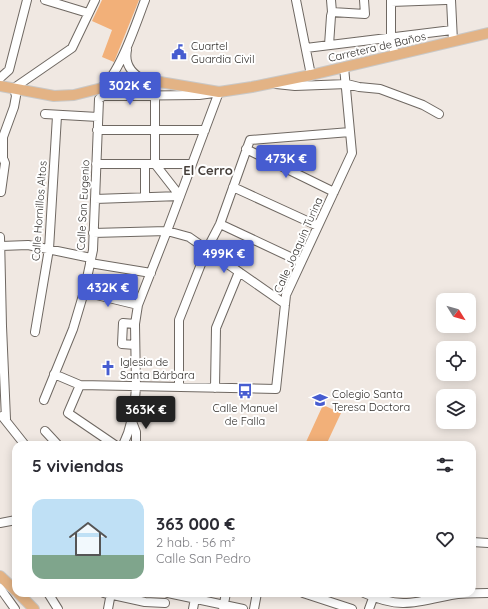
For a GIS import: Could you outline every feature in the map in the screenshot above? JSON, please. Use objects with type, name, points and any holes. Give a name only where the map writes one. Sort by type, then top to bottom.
[{"type":"main road","name":"Carretera de Baños","points":[[0,86],[54,96],[97,95],[134,80],[219,92],[311,75],[488,33]]},
{"type":"main road","points":[[0,576],[12,587]]},
{"type":"main road","points":[[22,597],[34,609]]},
{"type":"street","points":[[0,78],[9,70],[27,0]]},
{"type":"street","points":[[45,0],[88,13]]},
{"type":"street","points":[[1,192],[5,163],[3,158],[3,137],[14,107],[16,96],[14,88],[72,48],[95,0]]},
{"type":"street","points":[[97,95],[107,83],[122,57],[145,0]]},
{"type":"street","points":[[296,0],[311,75]]},
{"type":"street","points":[[329,45],[332,12],[331,0]]},
{"type":"street","points":[[332,12],[365,14],[364,0]]},
{"type":"street","points":[[395,55],[391,38],[391,1],[446,0]]},
{"type":"street","points":[[451,0],[453,41]]},
{"type":"street","name":"Carretera de Baños","points":[[306,48],[452,30]]},
{"type":"street","points":[[122,57],[119,74],[121,80],[126,83],[130,69],[126,58],[127,47]]},
{"type":"street","name":"Calle Joaquín Turina","points":[[215,388],[276,389],[286,295],[352,153],[347,84],[344,67]]},
{"type":"street","points":[[130,69],[149,81],[155,95],[154,164],[180,196]]},
{"type":"street","name":"Carretera de Baños","points":[[272,83],[295,86],[347,84],[380,89],[423,105],[439,114]]},
{"type":"street","points":[[97,95],[199,96],[219,92]]},
{"type":"street","points":[[125,441],[131,419],[136,387],[135,324],[138,306],[168,231],[219,92]]},
{"type":"street","name":"Calle San Eugenio","points":[[44,400],[73,329],[84,292],[90,261],[95,199],[98,117],[97,95]]},
{"type":"street","points":[[45,114],[57,116],[98,117]]},
{"type":"street","name":"Calle Hornillos Altos","points":[[35,332],[49,249],[57,116]]},
{"type":"street","points":[[97,130],[205,130]]},
{"type":"street","points":[[179,387],[179,320],[207,249],[220,224],[250,140],[350,132]]},
{"type":"street","points":[[246,149],[334,192]]},
{"type":"street","points":[[96,164],[192,164]]},
{"type":"street","points":[[145,164],[145,197]]},
{"type":"street","points":[[233,187],[318,226]]},
{"type":"street","points":[[95,199],[180,196]]},
{"type":"street","points":[[220,224],[301,262]]},
{"type":"street","points":[[93,233],[168,231],[189,236],[285,304]]},
{"type":"street","points":[[0,237],[3,416],[22,441]]},
{"type":"street","points":[[0,246],[28,245],[49,249],[90,261],[151,273]]},
{"type":"street","points":[[54,374],[80,386],[215,388],[216,328],[239,272]]},
{"type":"street","points":[[84,292],[138,306]]},
{"type":"street","points":[[135,324],[123,323],[122,344],[135,345]]},
{"type":"street","points":[[80,386],[68,413],[109,441]]},
{"type":"street","points":[[131,419],[136,432],[136,441]]},
{"type":"street","points":[[45,431],[54,441]]},
{"type":"street","points":[[1,523],[12,521]]},
{"type":"street","points":[[476,542],[488,543]]},
{"type":"street","points":[[0,588],[15,609]]},
{"type":"street","points":[[476,593],[488,593]]},
{"type":"street","points":[[50,597],[58,609]]},
{"type":"street","points":[[108,609],[109,597]]},
{"type":"street","points":[[123,597],[164,606]]},
{"type":"street","points":[[193,609],[196,597]]},
{"type":"street","points":[[198,597],[223,607],[243,609]]},
{"type":"street","points":[[223,607],[225,597]]},
{"type":"street","points":[[254,609],[256,597]]},
{"type":"street","points":[[315,597],[352,609]]},
{"type":"street","points":[[369,609],[373,598],[386,603],[408,606],[444,597]]},
{"type":"shaded area","points":[[102,0],[139,0],[114,62],[102,57],[112,30],[92,21]]},
{"type":"shaded area","points":[[323,405],[341,413],[328,441],[306,441]]},
{"type":"place","name":"Cuartel Guardia Civil","points":[[179,52]]},
{"type":"place","name":"Iglesia de Santa Bárbara","points":[[108,368]]},
{"type":"place","name":"Calle Manuel de Falla","points":[[245,391]]},
{"type":"place","name":"Colegio Santa Teresa Doctora","points":[[320,400]]},
{"type":"district","name":"El Cerro","points":[[208,170]]}]
